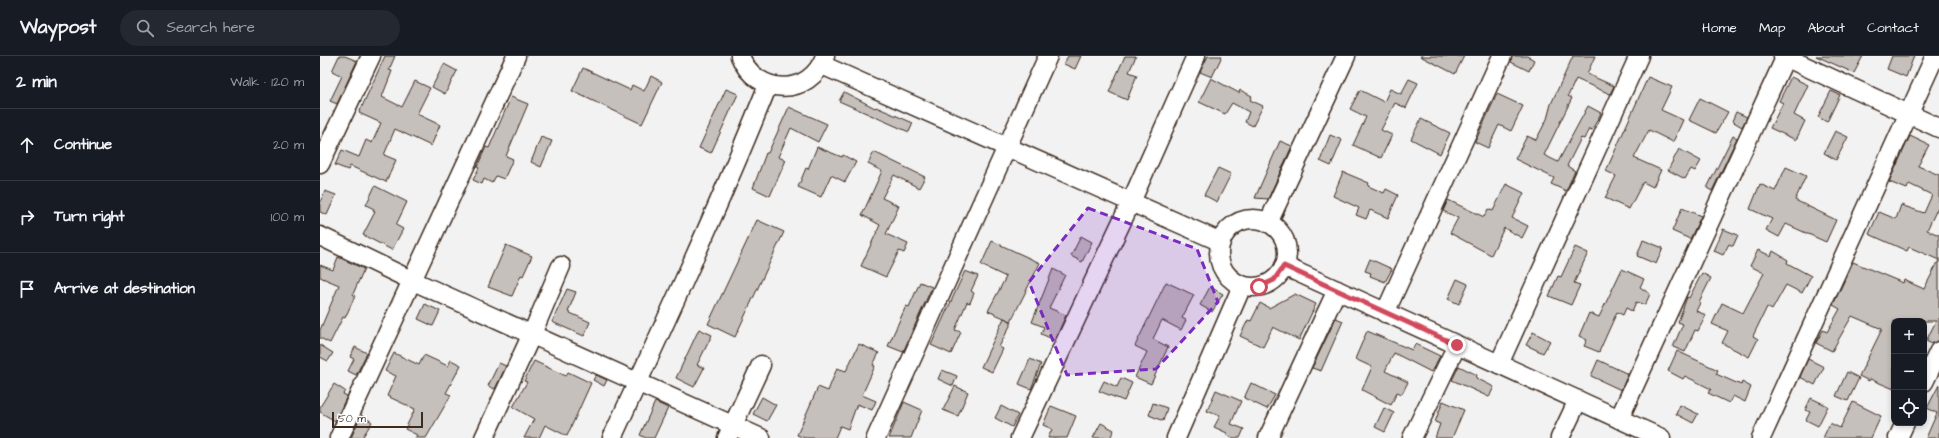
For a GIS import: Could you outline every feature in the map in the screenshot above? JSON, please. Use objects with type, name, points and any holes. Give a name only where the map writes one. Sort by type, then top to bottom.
[{"type":"street","points":[[320,164],[371,56]]},
{"type":"street","points":[[339,438],[516,56]]},
{"type":"street","points":[[740,56],[748,70],[753,75],[768,84],[783,87],[800,83],[812,76],[823,60],[1006,147],[1221,242]]},
{"type":"street","points":[[876,438],[1048,56]]},
{"type":"street","points":[[1020,438],[1131,202],[1196,56]]},
{"type":"street","points":[[1268,222],[1346,56]]},
{"type":"street","points":[[1385,313],[1502,56]]},
{"type":"street","points":[[1498,364],[1639,56]]},
{"type":"street","points":[[1620,419],[1785,56],[1939,128]]},
{"type":"street","points":[[1761,438],[1935,56]]},
{"type":"street","points":[[612,438],[722,198],[768,84]]},
{"type":"street","points":[[1260,220],[1268,222],[1281,234],[1285,241],[1287,254],[1284,266],[1280,274],[1267,284],[1250,287],[1242,286],[1229,278],[1221,265],[1219,257],[1221,242],[1230,229],[1244,221],[1260,220]]},
{"type":"street","points":[[320,236],[411,280],[638,382],[730,432],[761,438]]},
{"type":"street","points":[[484,438],[532,334],[561,266]]},
{"type":"street","points":[[1284,266],[1661,438]]},
{"type":"street","points":[[1176,438],[1242,286]]},
{"type":"street","points":[[1268,438],[1337,290]]},
{"type":"street","points":[[1412,438],[1457,345]]},
{"type":"street","points":[[1927,376],[1939,351]]},
{"type":"street","points":[[730,432],[762,364]]},
{"type":"street","points":[[1560,438],[1578,400]]},
{"type":"street","points":[[1898,438],[1904,426]]},
{"type":"highlighted area","points":[[1088,208],[1197,249],[1218,302],[1156,369],[1067,375],[1029,282]]},
{"type":"building","points":[[339,56],[345,56],[357,61],[337,104],[330,101],[342,76],[332,71]]},
{"type":"building","points":[[385,56],[395,56],[389,70],[392,71],[382,97],[402,107],[415,81],[430,88],[417,114],[440,125],[431,146],[395,129],[384,155],[396,160],[386,182],[350,166],[348,170],[335,165],[342,150],[359,157],[366,140],[372,143],[381,123],[359,113]]},
{"type":"building","points":[[1068,56],[1081,56],[1075,69],[1064,64]]},
{"type":"building","points":[[1125,56],[1136,56],[1129,72],[1137,75],[1127,100],[1109,92]]},
{"type":"building","points":[[1208,56],[1222,56],[1212,77],[1200,72]]},
{"type":"building","points":[[1420,56],[1464,56],[1455,74]]},
{"type":"building","points":[[1512,56],[1527,56],[1534,60],[1529,71],[1511,62]]},
{"type":"building","points":[[1573,56],[1595,56],[1587,74],[1614,86],[1610,94],[1576,79],[1568,96],[1572,98],[1544,155],[1558,162],[1588,106],[1601,113],[1592,130],[1589,129],[1584,139],[1581,138],[1567,166],[1575,171],[1566,191],[1551,184],[1554,178],[1515,159],[1527,136],[1536,140],[1547,119],[1551,104]]},
{"type":"building","points":[[1816,56],[1863,56],[1854,73]]},
{"type":"building","points":[[1892,56],[1914,56],[1906,77],[1887,69]]},
{"type":"building","points":[[444,64],[457,71],[445,94],[432,87]]},
{"type":"building","points":[[583,68],[630,90],[632,85],[644,91],[651,76],[662,82],[642,124],[572,91]]},
{"type":"building","points":[[1648,77],[1672,87],[1661,110],[1683,120],[1673,142],[1649,130],[1634,158],[1661,170],[1653,187],[1643,182],[1629,209],[1605,198],[1616,176],[1606,171]]},
{"type":"building","points":[[1791,77],[1808,85],[1794,115],[1805,121],[1796,140],[1770,128],[1783,103],[1779,101]]},
{"type":"building","points":[[1211,78],[1239,93],[1240,90],[1252,96],[1250,100],[1263,106],[1253,126],[1245,122],[1249,112],[1232,103],[1225,114],[1199,102]]},
{"type":"building","points":[[1409,79],[1418,83],[1406,108],[1395,103],[1381,130],[1392,135],[1381,158],[1353,145],[1366,117],[1350,109],[1360,90],[1384,102],[1390,89],[1401,94]]},
{"type":"building","points":[[726,89],[738,94],[711,153],[699,148]]},
{"type":"building","points":[[1831,91],[1840,95],[1827,122],[1818,117]]},
{"type":"building","points":[[844,92],[875,108],[876,107],[913,123],[909,132],[839,101]]},
{"type":"building","points":[[1497,94],[1523,106],[1511,131],[1499,125],[1488,148],[1475,142]]},
{"type":"building","points":[[511,97],[528,104],[506,156],[513,159],[504,179],[496,176],[492,183],[484,179],[482,184],[473,180],[479,168],[477,167],[486,147],[489,148]]},
{"type":"building","points":[[1700,98],[1728,112],[1716,133],[1689,120]]},
{"type":"building","points":[[789,107],[827,124],[818,142],[791,128],[778,157],[786,160],[770,196],[753,188],[766,153],[768,153]]},
{"type":"building","points":[[1736,112],[1747,117],[1742,127],[1732,121]]},
{"type":"building","points":[[1421,119],[1450,133],[1440,154],[1411,139]]},
{"type":"building","points":[[1835,131],[1848,137],[1836,160],[1824,153]]},
{"type":"building","points":[[1330,135],[1342,140],[1331,166],[1320,161]]},
{"type":"building","points":[[1733,136],[1737,138],[1712,191],[1707,188]]},
{"type":"building","points":[[1910,136],[1929,145],[1918,166],[1939,175],[1939,205],[1927,230],[1939,235],[1939,260],[1909,247],[1907,251],[1869,234],[1879,212],[1896,219],[1901,205],[1924,213],[1932,195],[1909,184],[1907,189],[1889,182]]},
{"type":"building","points":[[541,137],[552,141],[541,167],[531,162]]},
{"type":"building","points":[[1280,141],[1292,146],[1268,199],[1255,198]]},
{"type":"building","points":[[817,147],[842,157],[843,155],[856,162],[845,182],[831,175],[821,197],[798,187],[806,168],[808,169]]},
{"type":"building","points":[[1679,149],[1701,161],[1695,171],[1691,169],[1685,179],[1668,170]]},
{"type":"building","points":[[874,152],[925,177],[919,188],[894,175],[882,198],[899,206],[886,234],[908,244],[904,253],[899,251],[886,277],[861,266],[880,225],[862,215],[882,171],[868,164]]},
{"type":"building","points":[[1786,167],[1806,176],[1795,200],[1836,220],[1826,242],[1786,224],[1779,237],[1766,230],[1772,219],[1750,209],[1760,184],[1775,191]]},
{"type":"building","points":[[1218,168],[1231,174],[1217,202],[1204,195]]},
{"type":"building","points":[[1343,172],[1369,183],[1368,186],[1384,193],[1386,189],[1398,195],[1388,218],[1370,210],[1366,219],[1356,215],[1359,208],[1333,196]]},
{"type":"building","points":[[1506,184],[1524,193],[1512,218],[1528,226],[1522,238],[1504,228],[1491,255],[1450,233],[1458,218],[1443,211],[1448,200],[1484,217],[1488,209],[1493,211]]},
{"type":"building","points":[[375,186],[407,202],[396,225],[403,229],[392,250],[363,235],[375,212],[373,211],[374,209],[366,205]]},
{"type":"building","points":[[325,191],[336,195],[327,215],[320,212],[320,202]]},
{"type":"building","points":[[1682,208],[1701,216],[1690,239],[1672,231]]},
{"type":"building","points":[[757,220],[784,232],[735,337],[708,324]]},
{"type":"building","points":[[1723,229],[1738,235],[1733,246],[1729,244],[1723,255],[1714,251]]},
{"type":"building","points":[[1081,236],[1092,242],[1082,262],[1071,256]]},
{"type":"building","points":[[1643,240],[1663,248],[1656,264],[1637,256]]},
{"type":"building","points":[[992,241],[1040,263],[1011,321],[988,311],[1006,277],[981,265]]},
{"type":"building","points":[[506,245],[532,256],[523,276],[521,275],[512,296],[488,287]]},
{"type":"building","points":[[1575,247],[1588,253],[1574,283],[1580,285],[1571,305],[1549,296],[1558,276],[1561,277]]},
{"type":"building","points":[[1758,250],[1771,256],[1773,251],[1788,260],[1787,263],[1811,276],[1802,293],[1786,285],[1772,310],[1767,307],[1753,336],[1758,339],[1749,357],[1722,343],[1728,331],[1712,324],[1722,303],[1743,313],[1764,273],[1750,266]]},
{"type":"building","points":[[338,257],[364,269],[353,294],[355,296],[345,318],[343,317],[330,343],[320,338],[320,330],[339,285],[320,277],[320,265],[333,270]]},
{"type":"building","points":[[1370,259],[1392,269],[1385,282],[1370,276],[1371,273],[1365,271]]},
{"type":"building","points":[[1939,260],[1939,341],[1932,344],[1927,342],[1936,321],[1927,321],[1927,318],[1891,318],[1891,388],[1870,379],[1869,381],[1859,376],[1882,329],[1852,316],[1832,351],[1816,343],[1823,330],[1827,332],[1840,309],[1833,305],[1853,262],[1903,283],[1904,280],[1924,289]]},
{"type":"building","points":[[1053,269],[1065,275],[1049,308],[1066,315],[1055,340],[1041,334],[1044,327],[1032,322]]},
{"type":"building","points":[[1622,269],[1644,279],[1640,287],[1650,294],[1645,305],[1636,302],[1632,311],[1626,308],[1623,315],[1617,312],[1599,352],[1584,346],[1587,340],[1579,336],[1589,313],[1599,317]]},
{"type":"building","points":[[965,271],[978,276],[971,291],[974,293],[970,303],[967,302],[955,330],[961,332],[951,354],[931,345]]},
{"type":"building","points":[[1702,273],[1711,278],[1696,311],[1706,315],[1698,331],[1695,330],[1685,352],[1673,347],[1683,324],[1678,322],[1687,297],[1689,298]]},
{"type":"building","points":[[1457,279],[1468,284],[1459,304],[1448,299]]},
{"type":"building","points":[[920,282],[932,287],[903,352],[888,346],[906,306],[909,307]]},
{"type":"building","points":[[1166,282],[1194,295],[1182,318],[1186,320],[1181,330],[1162,320],[1153,339],[1168,347],[1151,384],[1135,377],[1147,352],[1135,346]]},
{"type":"building","points":[[1210,287],[1223,294],[1212,312],[1200,305]]},
{"type":"building","points":[[567,289],[576,292],[568,312],[590,322],[584,336],[552,322]]},
{"type":"building","points":[[1295,294],[1316,304],[1299,340],[1273,327],[1263,347],[1240,336],[1248,320],[1251,321],[1260,303],[1269,308]]},
{"type":"building","points":[[425,304],[440,311],[433,326],[418,319]]},
{"type":"building","points":[[1004,318],[1012,322],[999,347],[1003,349],[992,372],[981,367]]},
{"type":"building","points":[[1336,318],[1343,321],[1321,371],[1312,368]]},
{"type":"building","points":[[699,329],[712,335],[697,365],[704,368],[694,387],[676,378]]},
{"type":"building","points":[[1367,331],[1412,350],[1415,344],[1440,356],[1431,372],[1394,353],[1385,371],[1408,382],[1402,394],[1397,392],[1391,405],[1362,390],[1372,367],[1355,359]]},
{"type":"building","points":[[1533,332],[1550,341],[1543,353],[1526,345]]},
{"type":"building","points":[[859,344],[879,353],[862,395],[876,401],[872,410],[857,404],[848,429],[840,426],[835,438],[805,438],[797,435],[818,387],[828,391],[837,368],[846,371]]},
{"type":"building","points":[[320,345],[333,353],[328,361],[320,357]]},
{"type":"building","points":[[355,347],[367,353],[356,375],[348,371],[354,359],[350,357]]},
{"type":"building","points":[[1677,351],[1718,370],[1716,374],[1741,385],[1742,382],[1751,387],[1745,402],[1733,396],[1729,403],[1708,393],[1711,389],[1685,376],[1683,379],[1668,371]]},
{"type":"building","points":[[394,353],[419,365],[424,355],[448,366],[451,360],[461,365],[446,393],[451,395],[426,438],[415,438],[417,435],[405,429],[415,409],[387,396],[396,376],[385,371]]},
{"type":"building","points":[[1030,359],[1041,364],[1031,389],[1019,384]]},
{"type":"building","points":[[1808,359],[1824,367],[1815,385],[1800,377]]},
{"type":"building","points":[[1598,360],[1628,374],[1621,390],[1591,376]]},
{"type":"building","points":[[534,361],[566,376],[568,372],[591,383],[567,436],[545,425],[539,438],[524,438],[534,419],[513,407],[527,382],[524,381]]},
{"type":"building","points":[[499,363],[506,366],[495,389],[488,386]]},
{"type":"building","points":[[1459,366],[1477,375],[1476,378],[1494,387],[1489,397],[1452,380]]},
{"type":"building","points":[[942,370],[957,376],[953,386],[938,379]]},
{"type":"building","points":[[1847,372],[1859,378],[1848,401],[1836,396]]},
{"type":"building","points":[[596,375],[607,380],[604,386],[593,380]]},
{"type":"building","points":[[1121,378],[1132,383],[1124,401],[1099,391],[1104,381],[1117,387]]},
{"type":"building","points":[[1251,383],[1275,395],[1267,409],[1244,398]]},
{"type":"building","points":[[334,384],[345,391],[343,394],[347,396],[335,421],[320,412],[320,407]]},
{"type":"building","points":[[1939,385],[1939,438],[1926,438],[1937,413],[1927,408]]},
{"type":"building","points":[[955,386],[968,392],[958,416],[943,410]]},
{"type":"building","points":[[1216,390],[1241,401],[1231,424],[1244,429],[1240,438],[1233,438],[1227,435],[1227,433],[1214,427],[1220,416],[1207,411]]},
{"type":"building","points":[[762,397],[776,405],[767,421],[753,414]]},
{"type":"building","points":[[1811,398],[1828,406],[1818,426],[1806,420],[1810,412],[1805,410]]},
{"type":"building","points":[[1443,401],[1464,410],[1452,438],[1435,438],[1440,424],[1435,422]]},
{"type":"building","points":[[655,402],[668,408],[654,438],[646,438],[640,435]]},
{"type":"building","points":[[904,402],[922,410],[911,438],[889,438]]},
{"type":"building","points":[[1853,402],[1881,416],[1871,438],[1823,438],[1830,423],[1840,428]]},
{"type":"building","points":[[1153,403],[1167,408],[1163,421],[1149,415]]},
{"type":"building","points":[[1680,405],[1698,414],[1693,423],[1676,414]]},
{"type":"building","points":[[1001,406],[1018,415],[1012,427],[995,418]]},
{"type":"building","points":[[1051,406],[1076,416],[1067,438],[1048,438],[1052,429],[1043,425]]},
{"type":"building","points":[[1384,408],[1394,413],[1385,432],[1375,427]]},
{"type":"building","points":[[361,415],[372,422],[362,438],[351,438]]},
{"type":"building","points":[[1101,423],[1114,430],[1110,438],[1093,438]]},
{"type":"route","points":[[1259,287],[1274,280],[1280,274],[1284,266],[1457,345]]}]
